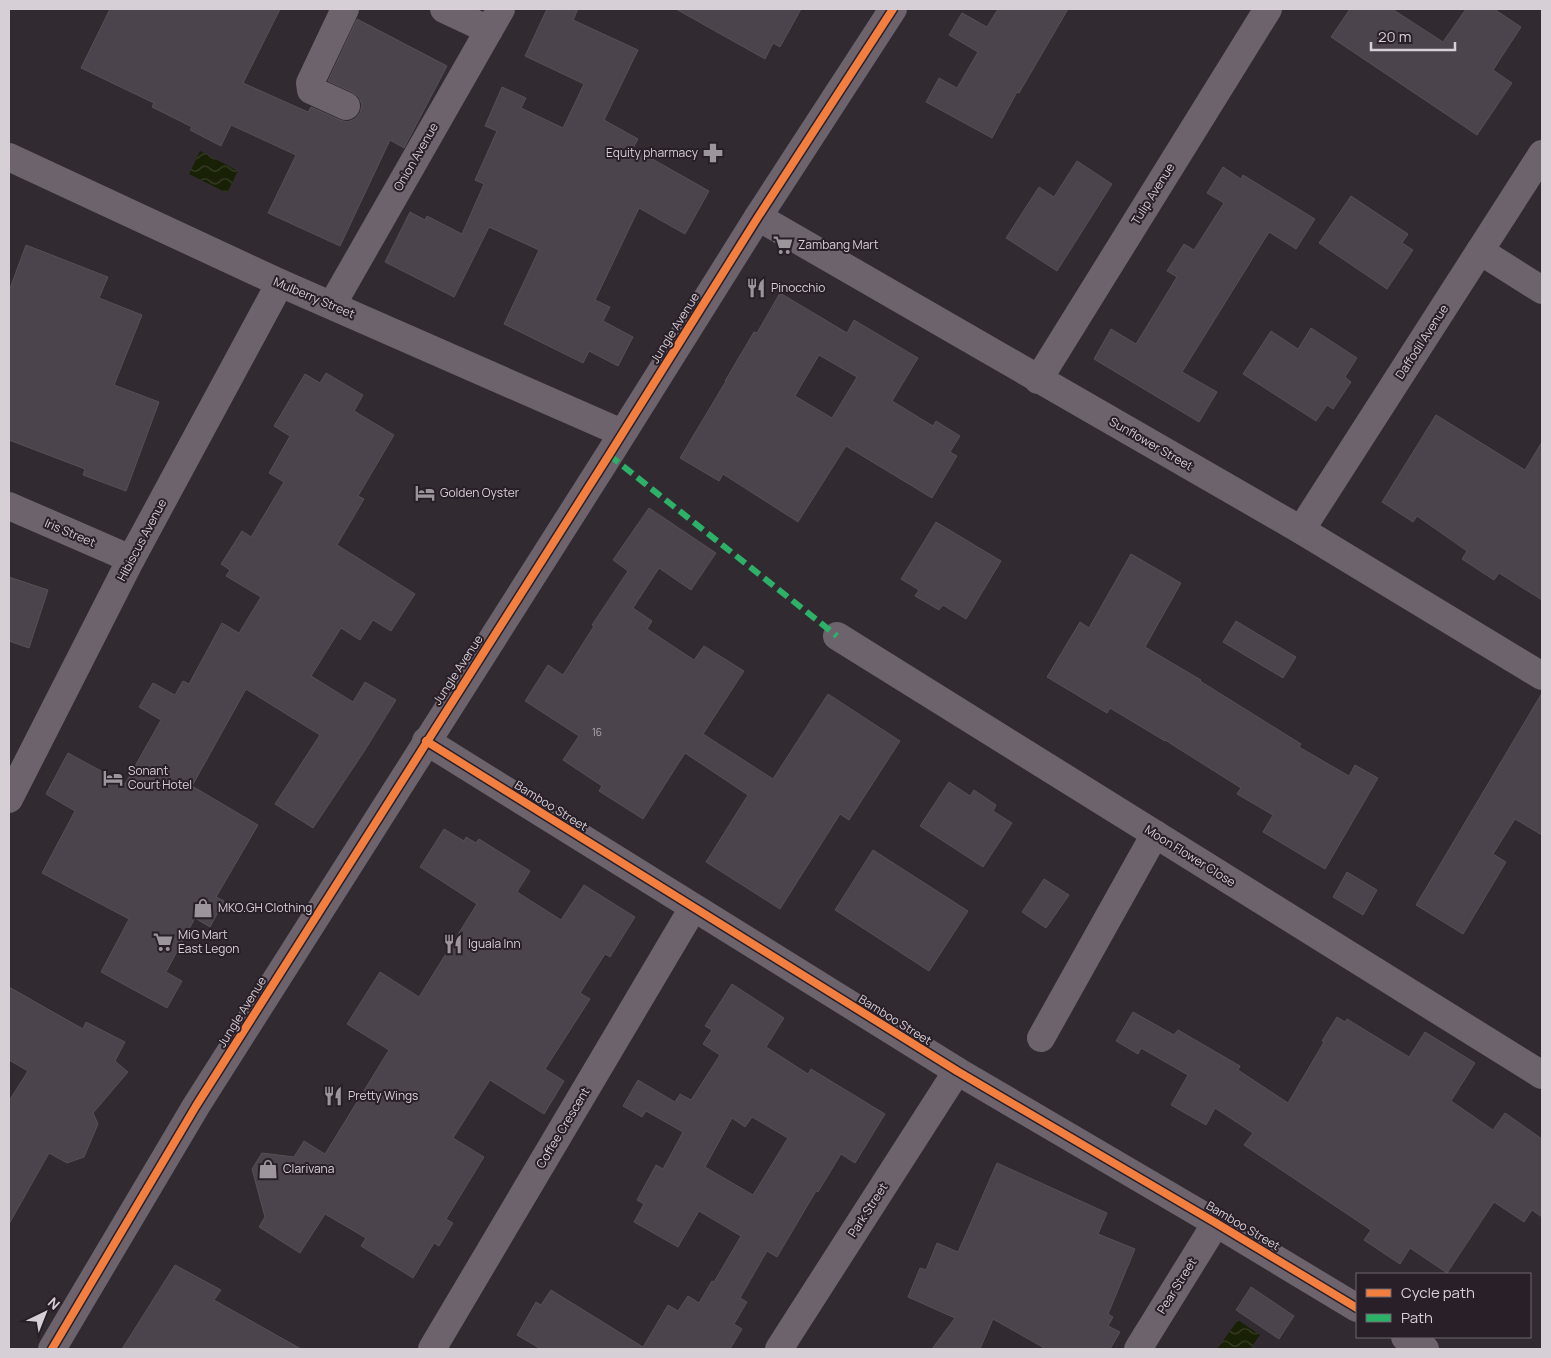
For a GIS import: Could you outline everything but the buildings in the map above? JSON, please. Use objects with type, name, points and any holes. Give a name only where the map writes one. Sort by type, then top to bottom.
[{"type":"street","points":[[345,9],[310,83],[311,90],[346,106]]},
{"type":"street","points":[[444,9],[495,20]]},
{"type":"street","name":"Jungle Avenue","points":[[52,1349],[196,1106],[758,217],[893,9]]},
{"type":"street","name":"Tulip Avenue","points":[[1038,380],[1268,9]]},
{"type":"street","name":"Onion Avenue","points":[[332,305],[495,20]]},
{"type":"street","name":"Daffodil Avenue","points":[[1301,530],[1542,154]]},
{"type":"street","name":"Mulberry Street","points":[[9,157],[280,283],[622,433]]},
{"type":"street","name":"Sunflower Street","points":[[758,217],[1301,530],[1542,676]]},
{"type":"street","points":[[1480,251],[1542,290]]},
{"type":"street","name":"Hibiscus Avenue","points":[[9,799],[132,559],[280,283]]},
{"type":"street","name":"Iris Street","points":[[9,506],[132,559]]},
{"type":"street","name":"Moon Flower Close","points":[[837,636],[1542,1075]]},
{"type":"street","name":"Bamboo Street","points":[[426,741],[957,1071],[1356,1307]]},
{"type":"street","points":[[1041,1038],[1155,834]]},
{"type":"street","name":"Coffee Crescent","points":[[432,1349],[693,908]]},
{"type":"street","name":"Park Street","points":[[779,1349],[957,1071]]},
{"type":"street","name":"Pear Street","points":[[1138,1349],[1216,1223]]},
{"type":"street","points":[[1407,1338],[1426,1349]]},
{"type":"water","points":[[200,151],[238,171],[227,193],[189,174]]},
{"type":"water","points":[[1238,1320],[1260,1335],[1250,1349],[1217,1349]]},
{"type":"marked path","points":[[609,455],[837,636]]},
{"type":"cycle path","points":[[52,1349],[196,1106],[758,217],[893,9]]},
{"type":"cycle path","points":[[426,741],[957,1071],[1356,1307]]},
{"type":"place","name":"Equity pharmacy","points":[[713,153]]},
{"type":"place","name":"Zambang Mart","points":[[783,245]]},
{"type":"place","name":"Pinocchio","points":[[756,288]]},
{"type":"place","name":"Golden Oyster","points":[[425,493]]},
{"type":"place","name":"Sonant Court Hotel","points":[[113,778]]},
{"type":"place","name":"MKO.GH Clothing","points":[[203,908]]},
{"type":"place","name":"MiG Mart East Legon","points":[[163,942]]},
{"type":"place","name":"Iguala Inn","points":[[453,944]]},
{"type":"place","name":"Pretty Wings","points":[[333,1096]]},
{"type":"place","name":"Clarivana","points":[[268,1169]]}]
